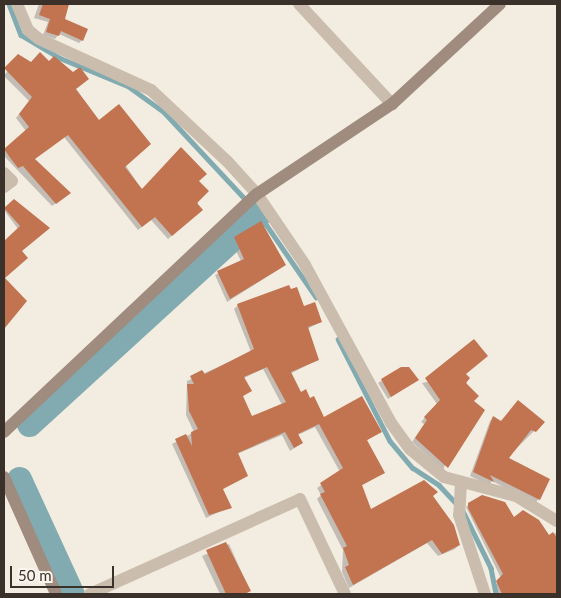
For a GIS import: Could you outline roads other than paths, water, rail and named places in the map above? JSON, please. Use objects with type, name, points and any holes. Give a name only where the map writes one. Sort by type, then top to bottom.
[{"type":"street","points":[[16,4],[28,30],[39,38],[99,64],[168,103],[257,194],[338,320],[391,423],[433,470],[460,482],[516,496],[557,521]]},
{"type":"street","points":[[299,4],[392,104]]},
{"type":"street","points":[[4,432],[257,194],[392,104],[500,4]]},
{"type":"street","points":[[4,173],[12,181],[4,187]]},
{"type":"street","points":[[4,477],[56,594]]},
{"type":"street","points":[[460,482],[459,515],[486,594]]},
{"type":"street","points":[[90,594],[300,499],[345,594]]},
{"type":"waterway","points":[[9,4],[21,35],[60,58],[128,86],[164,112],[259,214],[316,297]]},
{"type":"waterway","points":[[29,424],[259,214]]},
{"type":"waterway","points":[[338,339],[390,441],[413,468],[439,485],[457,504]]},
{"type":"waterway","points":[[19,479],[72,594]]},
{"type":"waterway","points":[[462,509],[491,568],[496,594]]}]
